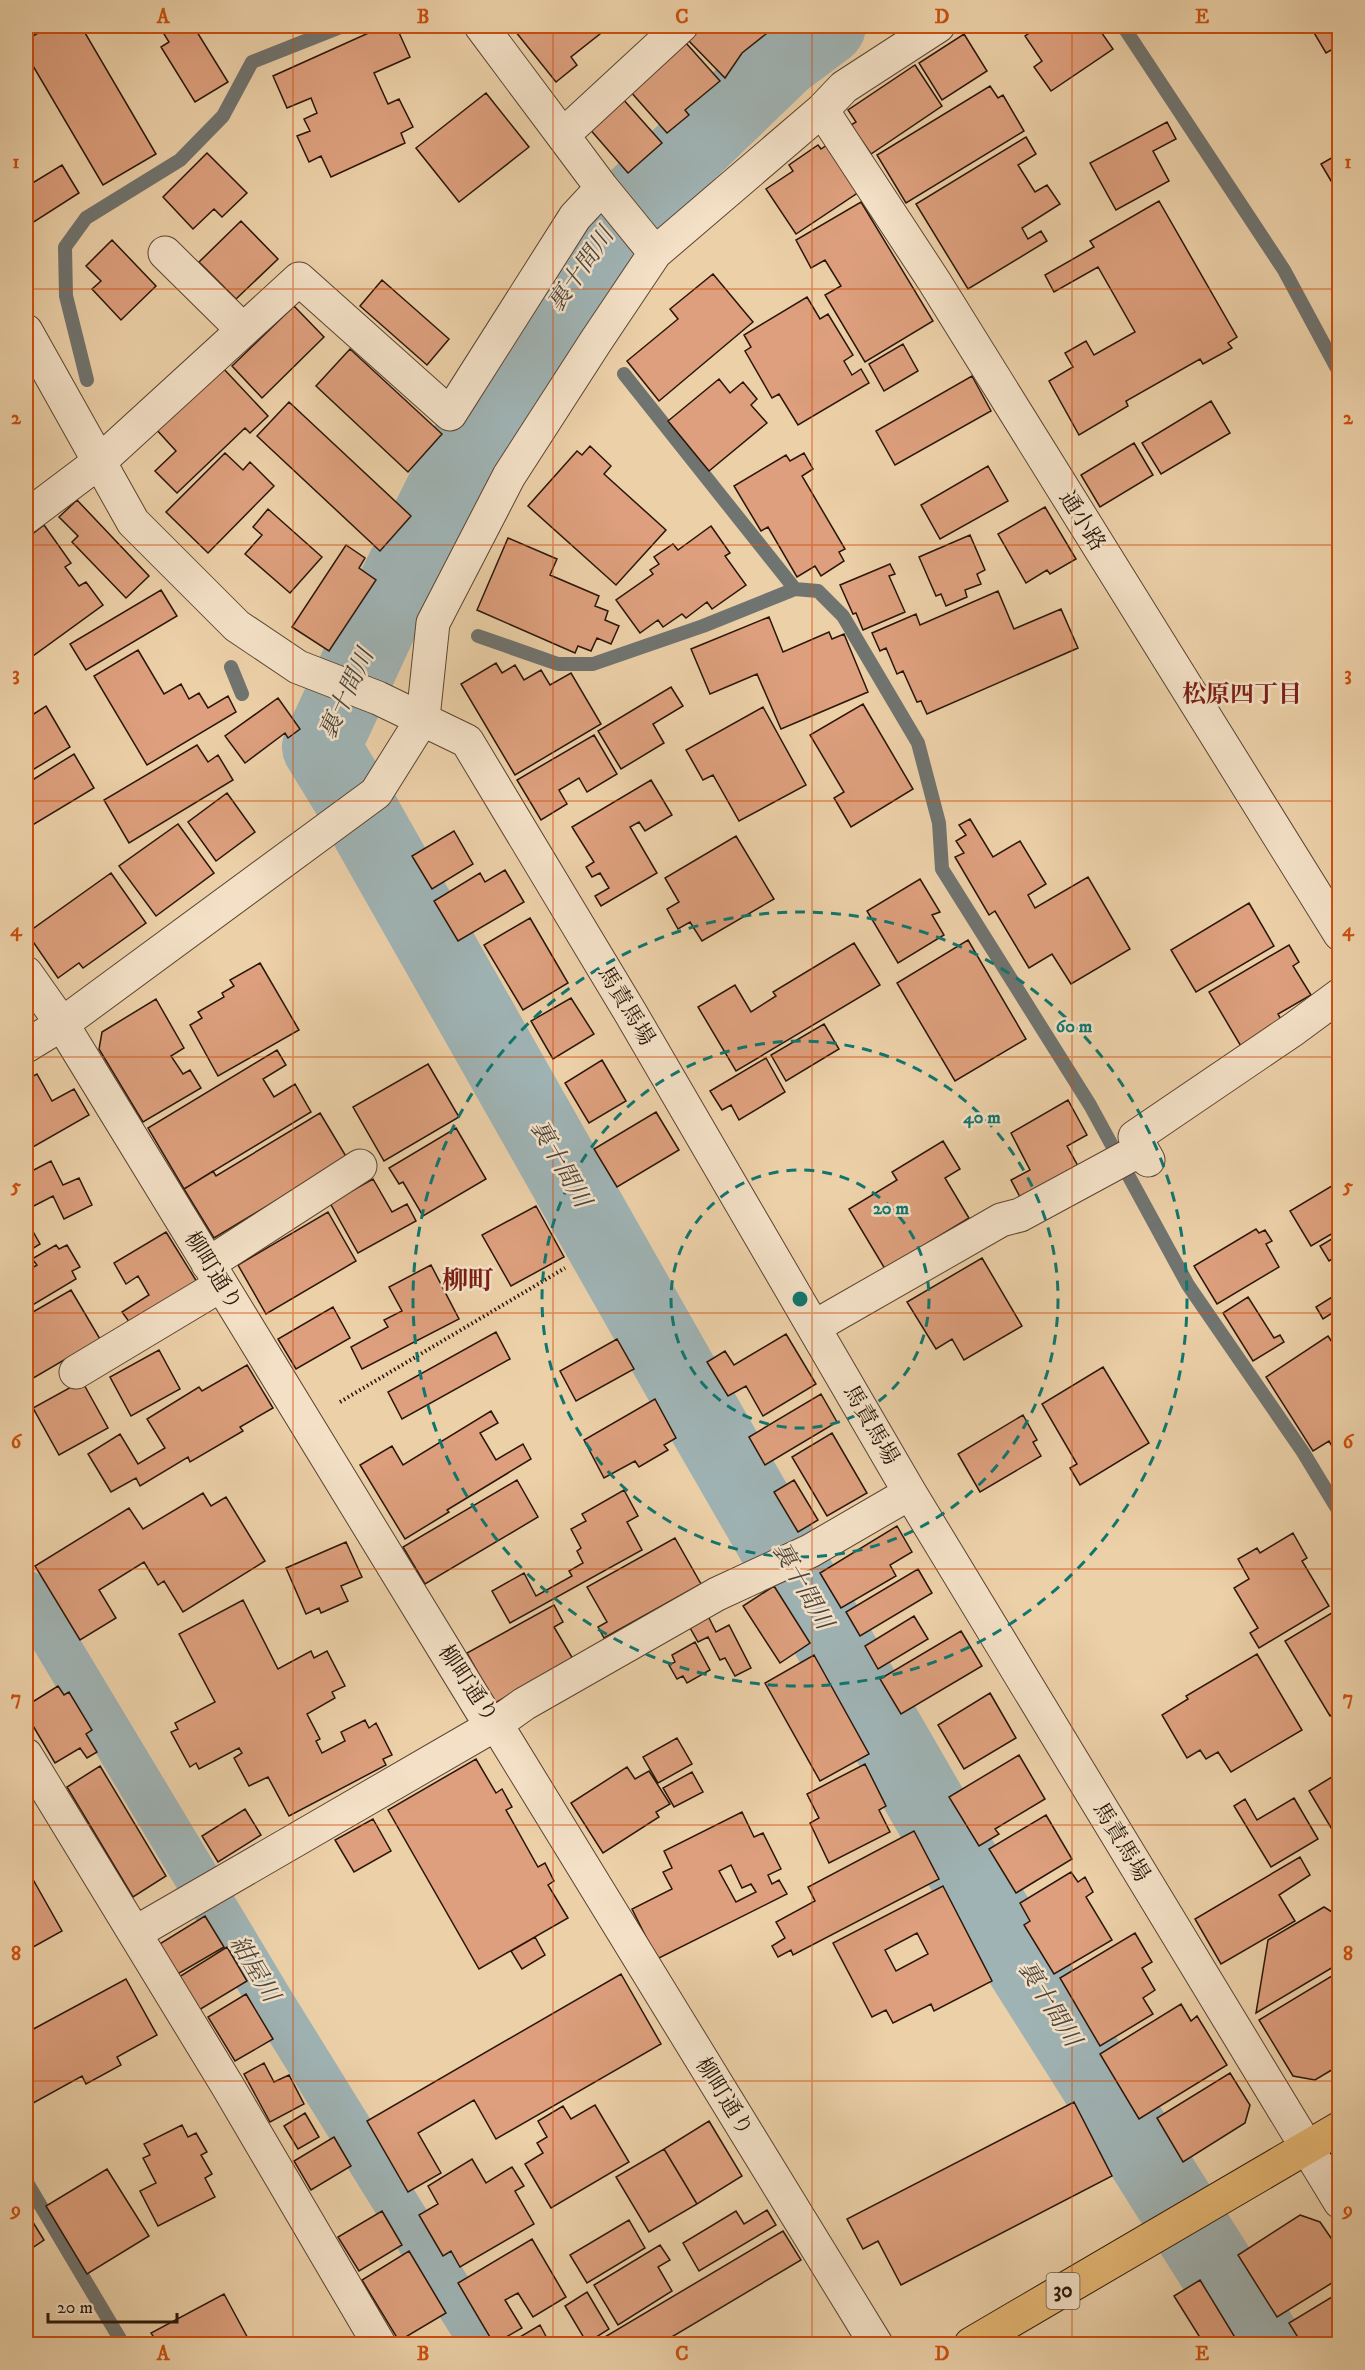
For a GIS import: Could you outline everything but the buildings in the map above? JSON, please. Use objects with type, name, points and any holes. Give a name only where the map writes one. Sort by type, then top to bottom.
[{"type":"main road","name":"30","points":[[971,2344],[1340,2128]]},
{"type":"street","points":[[481,26],[602,188],[649,246]]},
{"type":"street","points":[[563,135],[681,26]]},
{"type":"street","points":[[26,1046],[62,1024],[376,794],[423,718],[433,623],[509,476],[649,246],[822,110],[844,87],[938,26]]},
{"type":"street","name":"通小路","points":[[822,110],[934,281],[1340,934]]},
{"type":"street","points":[[26,517],[99,462],[299,279],[450,414],[575,217],[602,188]]},
{"type":"street","points":[[165,253],[243,330]]},
{"type":"street","name":"馬責馬場","points":[[26,331],[134,522],[237,626],[298,666],[423,718],[466,741],[630,1012],[910,1492],[1340,2202]]},
{"type":"street","name":"柳町通り","points":[[26,973],[62,1024],[485,1716],[496,1724],[876,2344]]},
{"type":"street","points":[[814,1327],[1001,1220],[1020,1215],[1105,1169],[1145,1155],[1136,1137],[1340,995]]},
{"type":"street","points":[[76,1372],[215,1274],[360,1166]]},
{"type":"street","points":[[135,1933],[496,1724],[524,1704],[764,1571],[810,1551],[910,1492]]},
{"type":"street","points":[[26,1755],[135,1933],[379,2344]]},
{"type":"path","points":[[306,1423],[565,1268]]},
{"type":"waterway","points":[[87,380],[66,296],[65,247],[86,218],[180,160],[223,116],[252,62],[343,26]]},
{"type":"waterway","name":"裏十間川","points":[[827,26],[783,59],[599,236],[463,454],[387,605],[321,747],[967,1874],[1264,2344]]},
{"type":"waterway","points":[[1123,26],[1284,270],[1340,374]]},
{"type":"waterway","points":[[624,374],[795,589],[818,591],[843,616],[918,743],[939,823],[942,869],[1090,1105],[1188,1285],[1303,1452],[1340,1513]]},
{"type":"waterway","points":[[478,636],[558,664],[593,664],[703,626],[795,589]]},
{"type":"waterway","points":[[231,667],[242,694]]},
{"type":"waterway","points":[[295,744],[321,747]]},
{"type":"waterway","name":"紺屋川","points":[[26,1593],[269,1998],[483,2344]]},
{"type":"waterway","points":[[26,2181],[123,2344]]},
{"type":"district","name":"松原四丁目","points":[[1242,695]]},
{"type":"district","name":"柳町","points":[[468,1281]]}]
